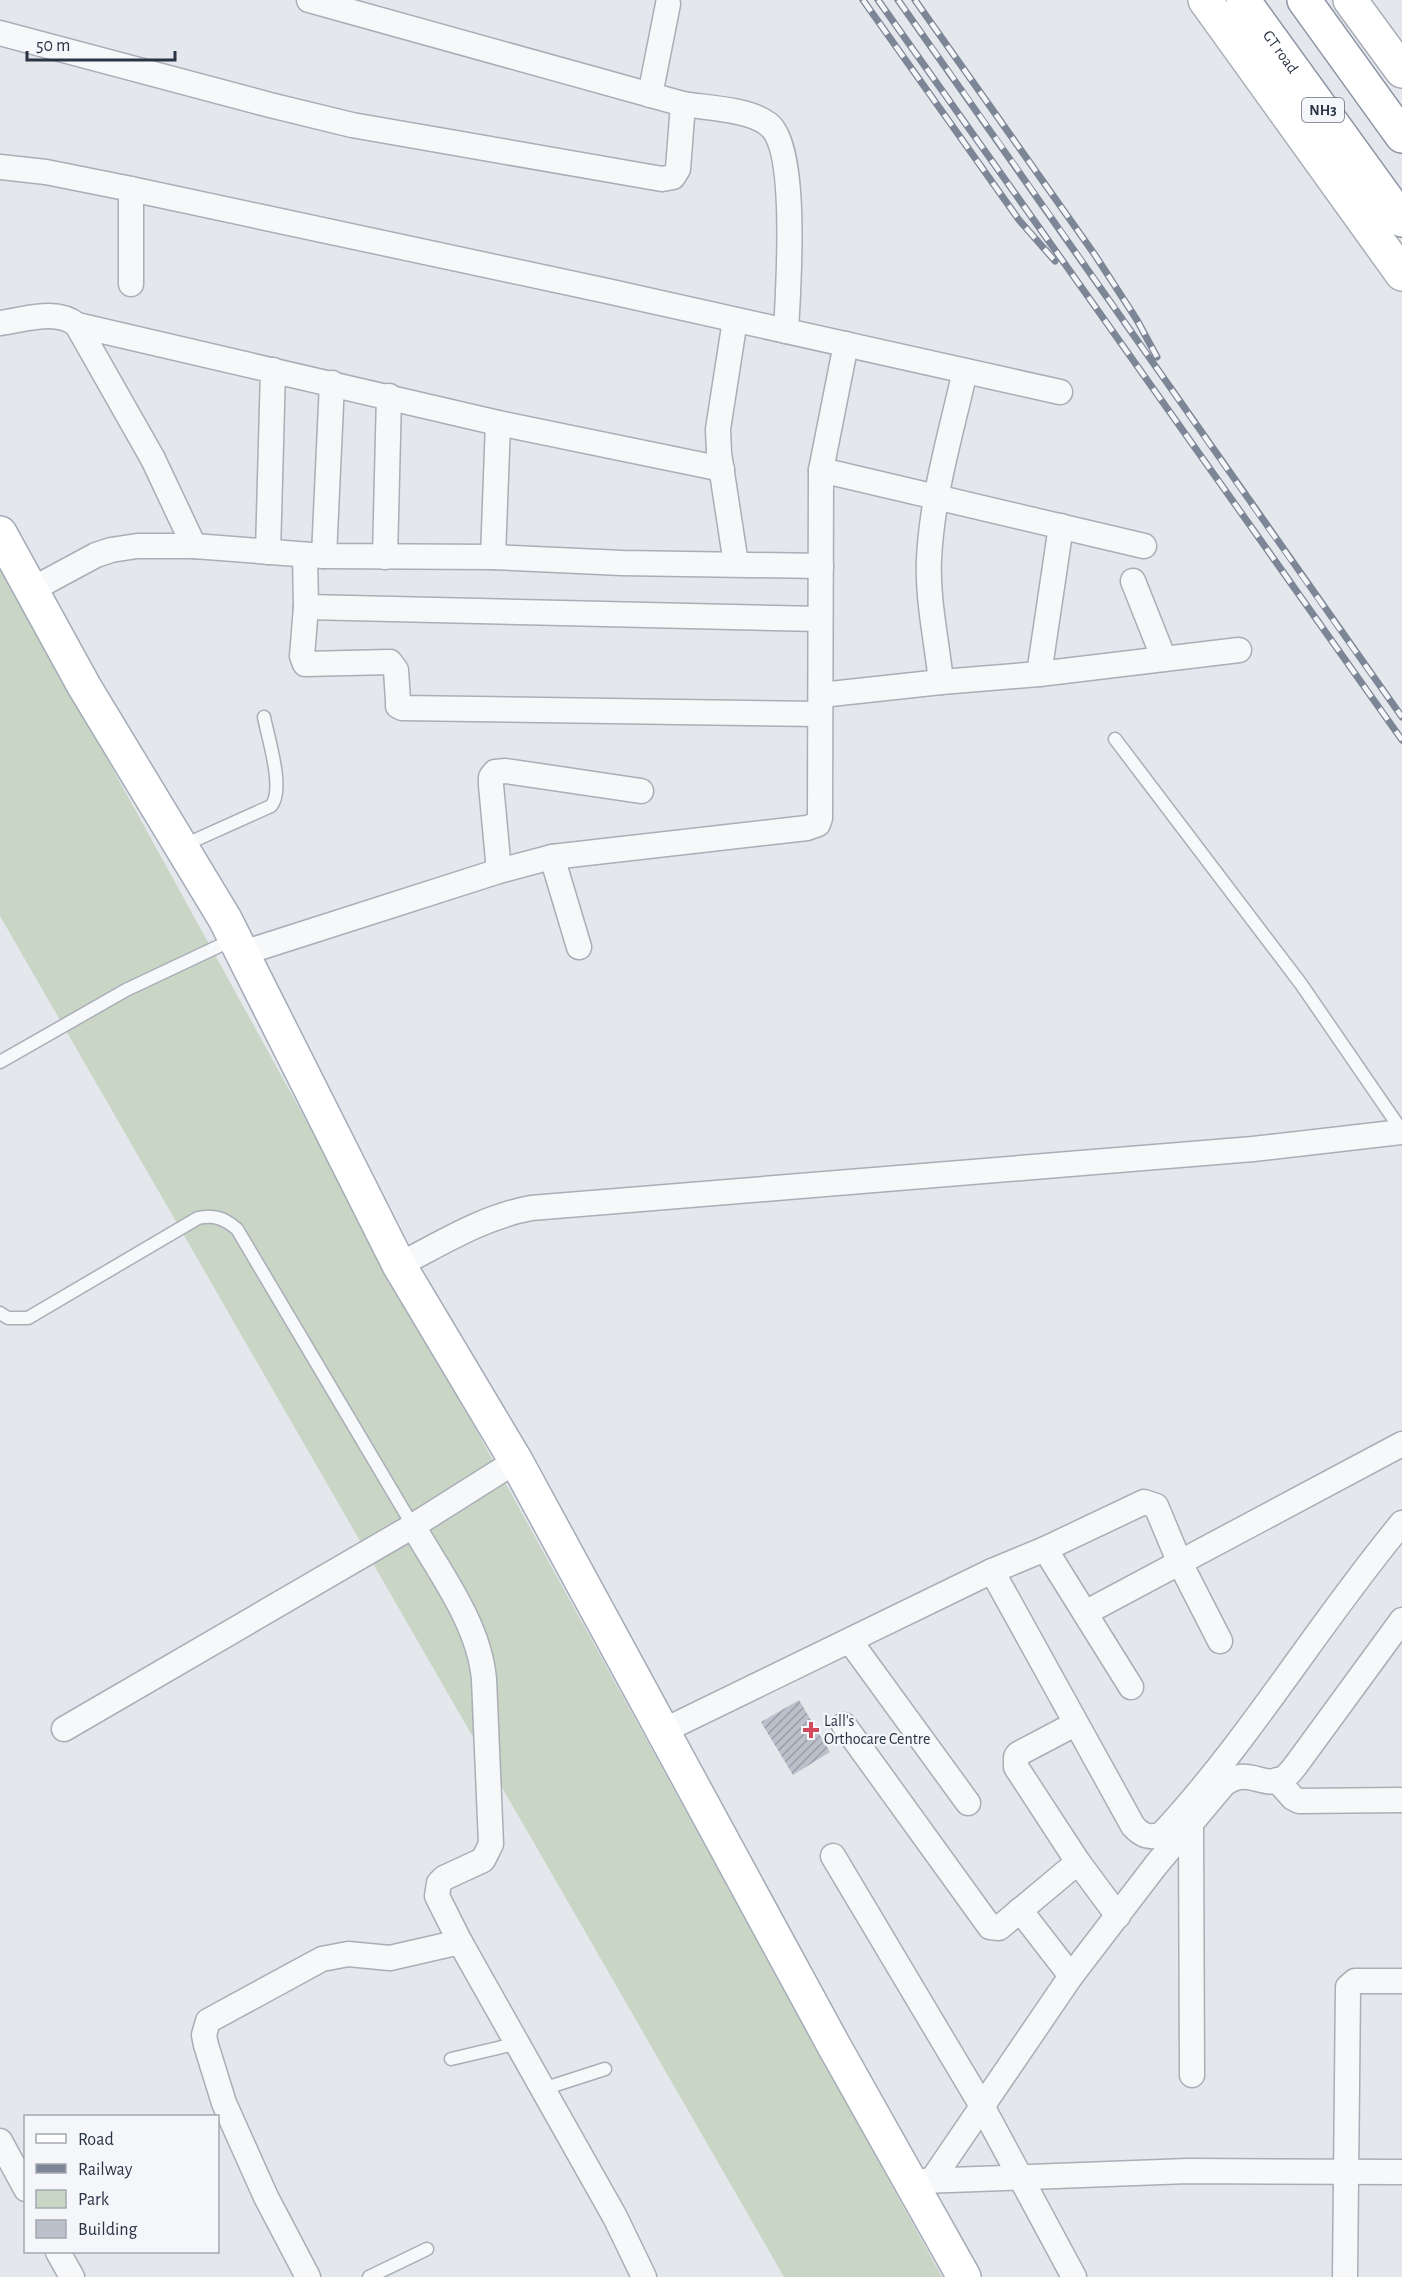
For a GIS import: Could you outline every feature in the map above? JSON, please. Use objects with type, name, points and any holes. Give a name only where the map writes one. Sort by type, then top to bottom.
[{"type":"main road","points":[[1205,0],[1402,274]]},
{"type":"main road","name":"GT road","points":[[1243,0],[1402,220]]},
{"type":"main road","points":[[1304,0],[1402,136]]},
{"type":"main road","points":[[1350,0],[1402,71]]},
{"type":"main road","points":[[0,533],[84,686],[239,945],[399,1265],[516,1461],[663,1731],[922,2181],[964,2277]]},
{"type":"street","points":[[309,0],[683,104],[744,114],[767,123],[776,132],[785,170],[789,207],[786,331]]},
{"type":"street","points":[[650,95],[668,4]]},
{"type":"street","points":[[0,33],[270,105],[352,124],[663,179],[673,177],[678,169],[683,104]]},
{"type":"street","points":[[0,167],[46,172],[131,189],[1060,392]]},
{"type":"street","points":[[131,189],[131,284]]},
{"type":"street","points":[[0,323],[53,315],[62,316],[77,325],[498,423],[722,469]]},
{"type":"street","points":[[735,320],[718,429],[719,453],[736,564]]},
{"type":"street","points":[[77,325],[153,459],[194,546]]},
{"type":"street","points":[[239,945],[552,857],[807,828],[818,824],[820,818],[821,470],[846,344]]},
{"type":"street","points":[[268,552],[273,370]]},
{"type":"street","points":[[941,682],[929,562],[937,496],[965,371]]},
{"type":"street","points":[[332,383],[315,556],[306,607],[302,656],[304,664],[390,662],[395,666],[398,706],[402,708],[820,705],[941,682],[1039,674],[1239,650]]},
{"type":"street","points":[[386,557],[388,396]]},
{"type":"street","points":[[493,558],[498,423]]},
{"type":"street","points":[[821,470],[1144,546]]},
{"type":"street","points":[[1039,674],[1061,526]]},
{"type":"street","points":[[32,590],[96,555],[137,546],[194,546],[315,556],[821,566]]},
{"type":"street","points":[[1133,581],[1164,659]]},
{"type":"street","points":[[306,607],[819,619]]},
{"type":"street","points":[[499,871],[491,785],[491,777],[495,772],[506,771],[641,791]]},
{"type":"street","points":[[552,857],[579,947]]},
{"type":"street","points":[[399,1265],[479,1223],[506,1212],[531,1208],[1253,1149],[1402,1131]]},
{"type":"street","points":[[1085,1613],[1402,1444]]},
{"type":"street","points":[[64,1729],[413,1526],[516,1461]]},
{"type":"street","points":[[663,1731],[992,1571],[1045,1549],[1144,1502],[1156,1506],[1179,1561],[1220,1641]]},
{"type":"street","points":[[992,1571],[1133,1826],[1140,1834],[1154,1837],[1162,1834],[1199,1794],[1367,1565],[1402,1524]]},
{"type":"street","points":[[413,1526],[474,1633],[482,1662],[491,1845],[483,1860],[444,1878],[439,1883],[437,1889],[440,1904],[515,2044],[615,2217],[644,2277]]},
{"type":"street","points":[[1045,1549],[1131,1688]]},
{"type":"street","points":[[922,2181],[982,2106],[1071,1976],[1156,1865],[1191,1824],[1229,1780],[1243,1776],[1277,1780],[1283,1778],[1296,1765],[1402,1620]]},
{"type":"street","points":[[850,1641],[968,1803]]},
{"type":"street","points":[[1075,1724],[1018,1754],[1015,1761],[1016,1767],[1078,1862],[1118,1916]]},
{"type":"street","points":[[844,1725],[990,1927],[999,1928],[1078,1862]]},
{"type":"street","points":[[1277,1780],[1293,1798],[1299,1801],[1402,1800]]},
{"type":"street","points":[[1191,1824],[1192,2075]]},
{"type":"street","points":[[833,1856],[982,2106],[1074,2277]]},
{"type":"street","points":[[1020,1910],[1071,1976]]},
{"type":"street","points":[[308,2277],[266,2197],[224,2103],[204,2035],[208,2021],[322,1959],[348,1954],[390,1958],[460,1942]]},
{"type":"street","points":[[1345,2277],[1348,1987],[1355,1981],[1402,1981]]},
{"type":"street","points":[[3,2152],[24,2186]]},
{"type":"street","points":[[922,2181],[1188,2171],[1402,2172]]},
{"type":"street","points":[[59,2253],[72,2277]]},
{"type":"lane","points":[[181,846],[271,806],[276,800],[277,785],[264,717]]},
{"type":"lane","points":[[1115,739],[1300,984],[1402,1131]]},
{"type":"lane","points":[[0,1062],[126,990],[239,945]]},
{"type":"lane","points":[[0,1313],[8,1318],[27,1318],[198,1218],[208,1216],[227,1221],[237,1229],[413,1526]]},
{"type":"lane","points":[[451,2059],[515,2044]]},
{"type":"lane","points":[[543,2089],[605,2069]]},
{"type":"lane","points":[[369,2277],[427,2249]]},
{"type":"green space","points":[[0,564],[942,2277],[784,2277],[0,916]]},
{"type":"building","points":[[799,1700],[830,1752],[793,1775],[761,1722]]},
{"type":"railway","points":[[863,0],[1019,220],[1055,261]]},
{"type":"railway","points":[[878,0],[1402,740]]},
{"type":"railway","points":[[898,0],[1402,717]]},
{"type":"railway","points":[[915,0],[1095,255],[1137,320],[1157,357]]},
{"type":"place","name":"Lall's Orthocare Centre","points":[[811,1730]]}]
